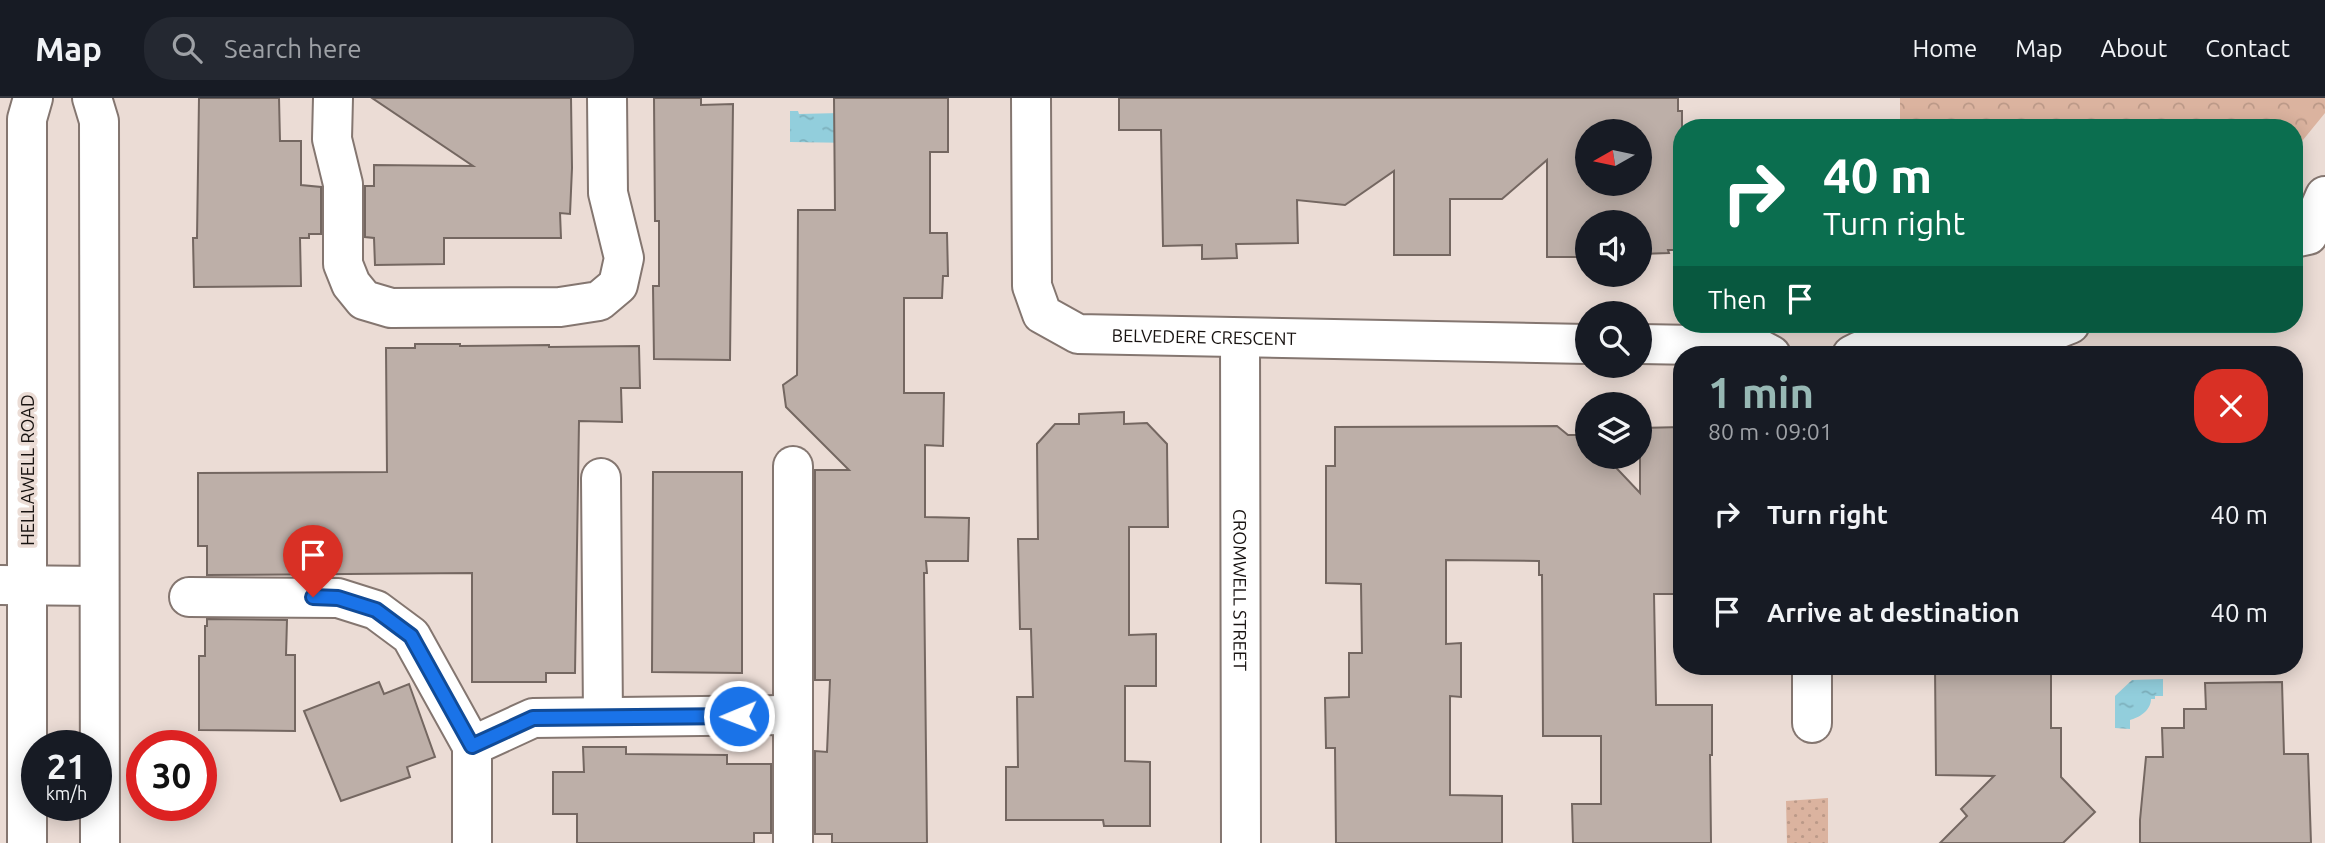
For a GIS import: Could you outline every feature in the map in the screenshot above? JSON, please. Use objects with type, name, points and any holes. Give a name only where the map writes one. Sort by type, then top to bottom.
[{"type":"street","name":"HELLAWELL ROAD","points":[[27,843],[14,585],[27,119],[33,98]]},
{"type":"street","points":[[92,98],[99,121],[100,843]]},
{"type":"street","points":[[332,98],[332,139],[343,184],[344,264],[351,284],[364,300],[391,308],[560,307],[599,301],[618,285],[624,258],[608,193],[607,98]]},
{"type":"street","name":"BELVEDERE CRESCENT","points":[[1031,98],[1032,286],[1042,314],[1077,334],[1575,344]]},
{"type":"street","points":[[2309,240],[2325,196]]},
{"type":"street","points":[[1891,346],[1929,340],[2047,333]]},
{"type":"street","name":"CROMWELL STREET","points":[[1240,338],[1241,843]]},
{"type":"street","points":[[1652,344],[1754,346]]},
{"type":"street","points":[[793,466],[793,843]]},
{"type":"street","points":[[601,478],[603,717]]},
{"type":"street","points":[[14,585],[99,586]]},
{"type":"street","points":[[189,597],[338,598],[376,610],[411,636],[472,746],[472,843]]},
{"type":"street","points":[[1812,675],[1812,723]]},
{"type":"street","points":[[472,746],[533,718],[793,715]]},
{"type":"green space","points":[[1900,98],[2325,98],[2325,113],[2303,140],[2303,119],[1900,119]]},
{"type":"green space","points":[[1828,798],[1828,843],[1787,843],[1786,801]]},
{"type":"water","points":[[790,111],[798,111],[799,114],[840,113],[856,143],[790,142]]},
{"type":"water","points":[[2163,679],[2163,696],[2155,696],[2140,716],[2130,720],[2130,729],[2115,728],[2115,696],[2132,680]]},
{"type":"building","points":[[199,98],[279,98],[280,141],[301,141],[301,185],[321,187],[321,234],[309,234],[309,238],[300,238],[301,286],[194,287],[193,238],[197,238]]},
{"type":"building","points":[[372,98],[571,98],[570,214],[560,213],[561,238],[444,238],[444,264],[375,265],[374,238],[365,237],[365,186],[374,186],[374,165],[473,166]]},
{"type":"building","points":[[654,98],[701,98],[701,105],[733,104],[730,360],[654,359],[653,286],[659,286],[659,221],[655,221]]},
{"type":"building","points":[[834,98],[948,98],[948,152],[930,152],[930,233],[947,233],[948,276],[943,276],[942,298],[904,298],[904,393],[944,393],[943,446],[925,445],[925,517],[969,518],[968,561],[926,561],[927,573],[924,573],[927,843],[832,843],[832,834],[815,834],[815,751],[827,752],[830,680],[815,680],[815,470],[849,470],[786,407],[783,385],[797,375],[798,210],[835,210]]},
{"type":"building","points":[[1119,98],[1678,98],[1678,111],[1682,111],[1682,119],[1673,119],[1673,250],[1668,250],[1669,253],[1652,254],[1652,210],[1575,210],[1575,257],[1547,257],[1547,160],[1502,199],[1450,199],[1450,255],[1394,255],[1394,171],[1345,205],[1297,200],[1298,243],[1236,244],[1237,258],[1202,259],[1202,245],[1163,246],[1161,130],[1119,130]]},
{"type":"building","points":[[415,344],[639,346],[640,388],[621,388],[622,422],[579,421],[575,673],[546,673],[546,682],[472,682],[472,573],[207,575],[207,546],[198,546],[198,473],[387,472],[386,348],[415,348]]},
{"type":"building","points":[[1124,412],[1124,424],[1147,423],[1167,444],[1168,527],[1129,527],[1129,635],[1156,634],[1156,686],[1125,686],[1125,761],[1150,762],[1150,826],[1104,826],[1103,820],[1006,820],[1006,767],[1018,767],[1017,697],[1033,697],[1031,629],[1020,629],[1018,539],[1038,539],[1037,444],[1055,424],[1079,424],[1079,414]]},
{"type":"building","points":[[1557,426],[1568,435],[1575,435],[1575,469],[1617,469],[1640,493],[1640,469],[1652,469],[1652,428],[1673,427],[1673,594],[1654,594],[1656,705],[1712,705],[1711,843],[1573,843],[1572,804],[1601,804],[1601,736],[1543,736],[1542,575],[1539,575],[1539,561],[1446,560],[1446,644],[1461,643],[1461,697],[1450,696],[1450,795],[1502,796],[1502,843],[1336,843],[1335,748],[1326,748],[1325,698],[1349,697],[1349,653],[1362,653],[1361,584],[1326,583],[1326,466],[1335,466],[1335,427]]},
{"type":"building","points":[[653,472],[742,472],[742,673],[652,672]]},
{"type":"building","points":[[207,619],[287,620],[286,655],[295,655],[295,731],[199,730],[199,656],[205,656]]},
{"type":"building","points":[[1935,675],[2051,675],[2051,728],[2061,728],[2061,777],[2095,812],[2063,843],[1940,843],[1967,816],[1961,809],[1994,776],[1936,775]]},
{"type":"building","points":[[379,682],[384,694],[409,684],[435,757],[407,767],[410,777],[341,801],[304,711]]},
{"type":"building","points":[[2282,682],[2284,754],[2308,754],[2311,843],[2140,843],[2146,757],[2163,757],[2162,728],[2184,728],[2184,709],[2206,709],[2205,683]]},
{"type":"building","points":[[583,747],[626,747],[626,754],[727,755],[727,764],[771,764],[771,833],[754,833],[754,843],[577,843],[577,814],[553,814],[553,772],[584,772]]},
{"type":"route","points":[[313,597],[338,598],[376,610],[411,636],[472,746],[533,718],[739,716]]}]
